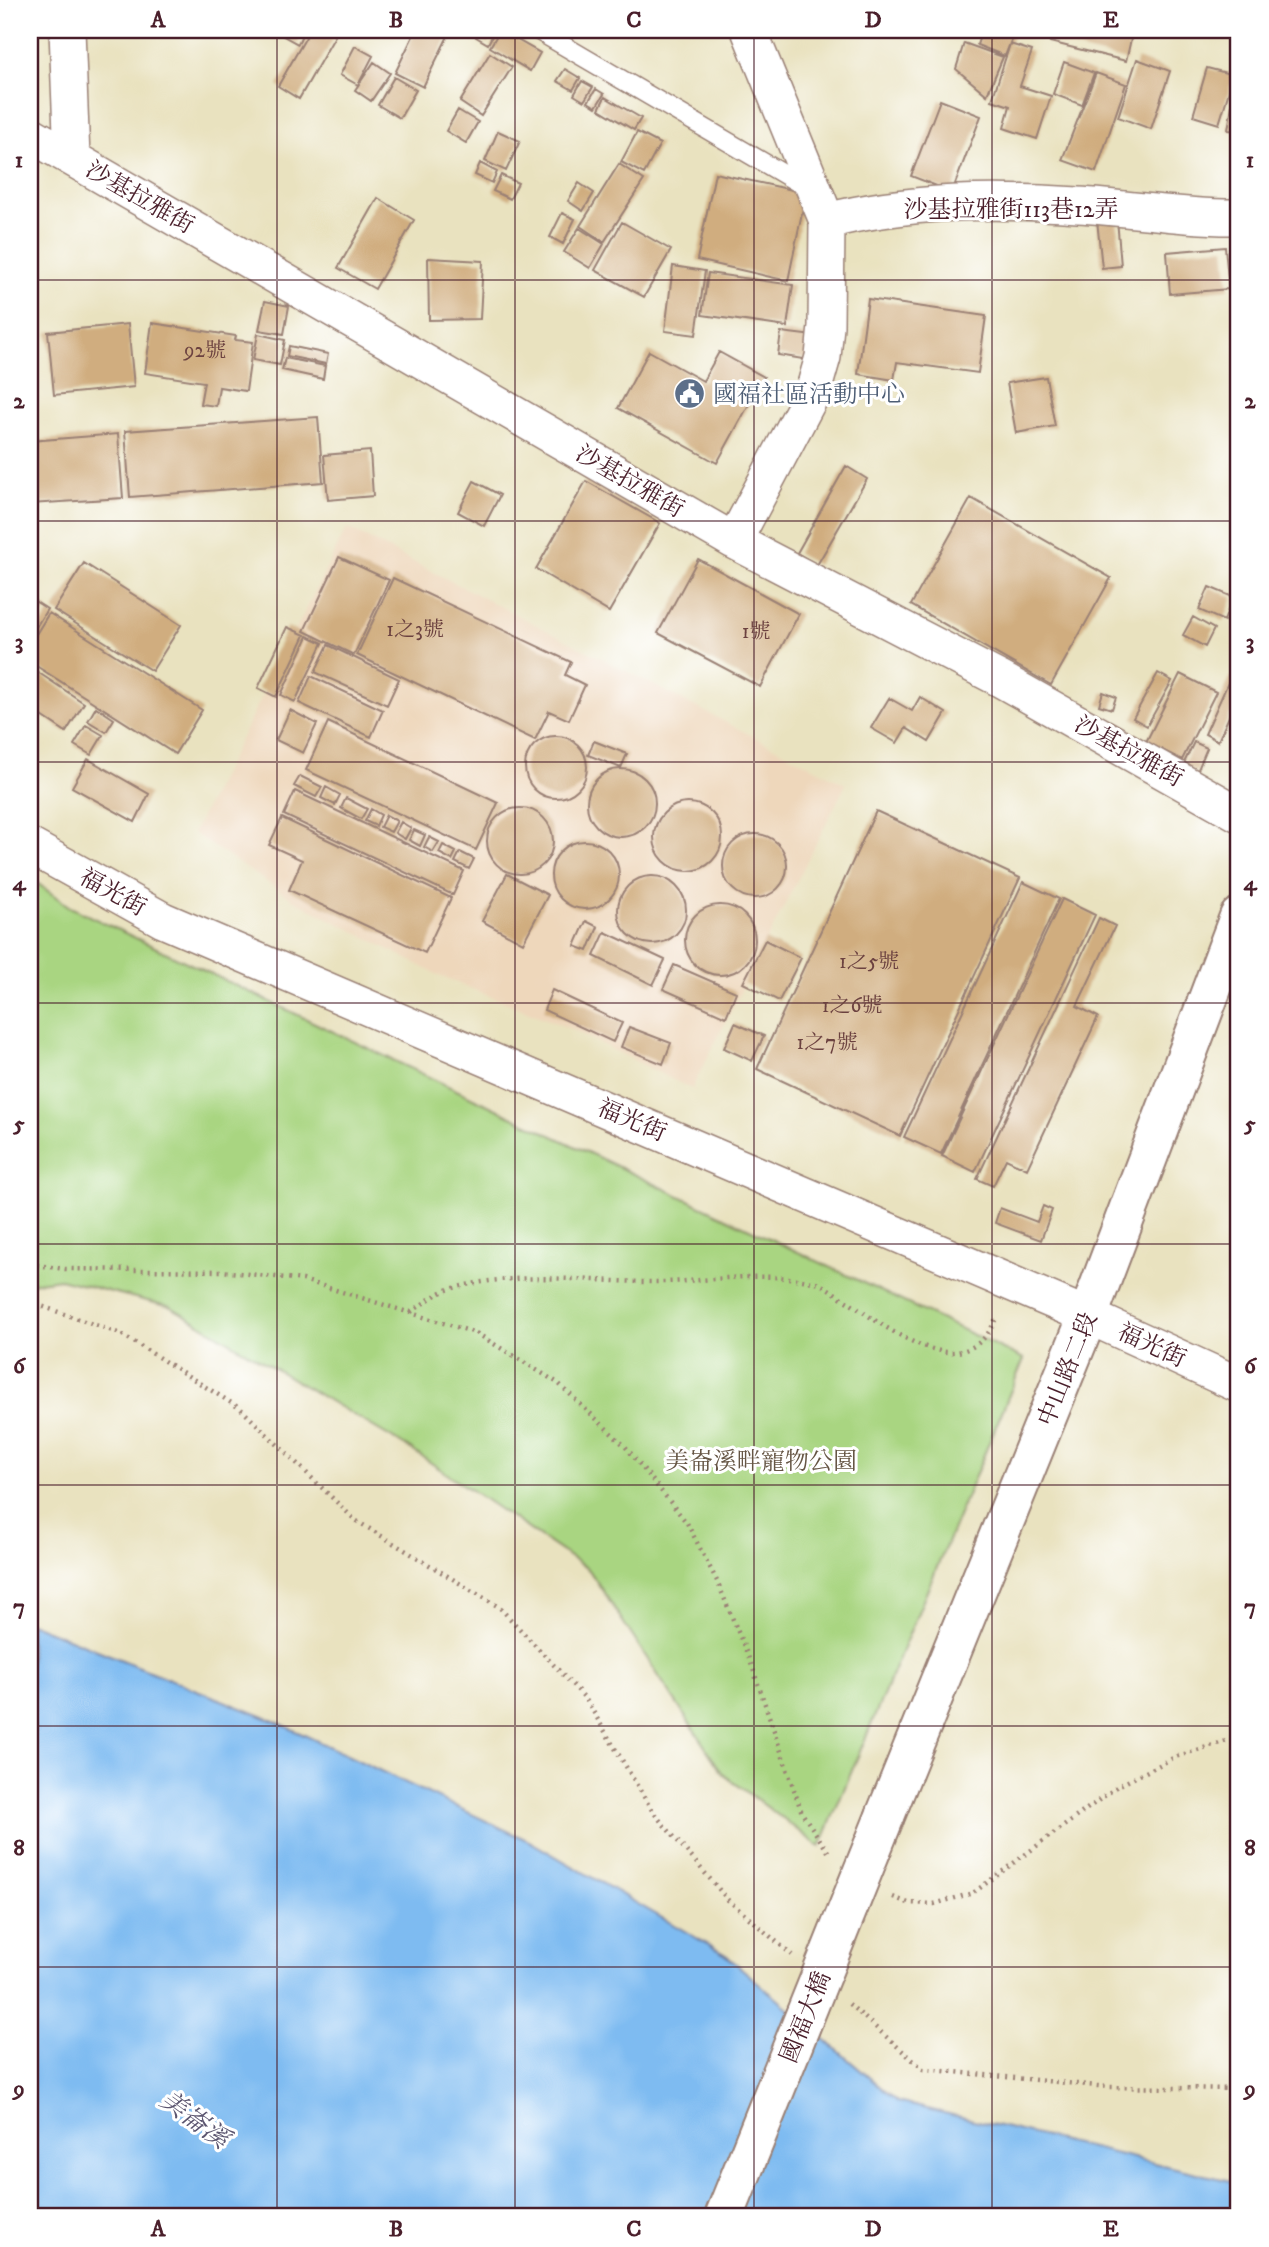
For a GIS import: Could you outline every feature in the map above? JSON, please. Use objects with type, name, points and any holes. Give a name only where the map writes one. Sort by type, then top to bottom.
[{"type":"street","points":[[67,30],[72,158]]},
{"type":"street","points":[[734,541],[813,392],[823,357],[821,207],[749,30]]},
{"type":"street","name":"沙基拉雅街","points":[[30,134],[734,541],[1000,679],[1239,814]]},
{"type":"street","name":"沙基拉雅街113巷12弄","points":[[821,207],[872,209],[965,204],[1078,205],[1204,218],[1239,216]]},
{"type":"street","name":"福光街","points":[[30,846],[163,920],[1088,1316],[1239,1385]]},
{"type":"street","name":"中山路二段","points":[[885,1816],[1088,1316],[1239,917]]},
{"type":"street","name":"國福大橋","points":[[724,2217],[885,1816]]},
{"type":"lane","points":[[537,30],[821,207]]},
{"type":"path","points":[[30,1264],[65,1269],[222,1270],[303,1280],[476,1333],[558,1383],[625,1446],[687,1523],[718,1583],[752,1666],[802,1813],[831,1856],[839,1863]]},
{"type":"path","points":[[411,1312],[445,1290],[513,1280],[664,1282],[726,1276],[781,1277],[820,1284],[899,1335],[936,1351],[957,1352],[974,1348],[986,1338],[996,1320],[1007,1281]]},
{"type":"path","points":[[30,1302],[121,1334],[241,1409],[355,1520],[499,1607],[585,1698],[653,1812],[727,1900],[799,1962]]},
{"type":"path","points":[[886,1894],[908,1903],[934,1904],[973,1893],[1118,1786],[1175,1757],[1239,1737]]},
{"type":"path","points":[[841,1997],[923,2069],[1108,2087],[1239,2089]]},
{"type":"shaded area","points":[[347,528],[846,784],[692,1088],[700,1093],[571,1029],[440,976],[294,900],[193,833]]},
{"type":"green space","name":"美崙溪畔寵物公園","points":[[30,878],[70,907],[1024,1359],[820,1847],[723,1774],[589,1570],[409,1448],[171,1307],[60,1279],[30,1283]]},
{"type":"water","name":"美崙溪","points":[[30,1623],[279,1723],[529,1841],[726,1955],[898,2102],[1239,2183],[1239,2217],[30,2217]]},
{"type":"building","points":[[282,30],[304,30],[298,44],[280,34]]},
{"type":"building","points":[[310,30],[324,30],[335,36],[299,99],[278,86]]},
{"type":"building","points":[[416,30],[451,30],[423,87],[395,73]]},
{"type":"building","points":[[480,30],[495,30],[488,44],[476,37]]},
{"type":"building","points":[[500,30],[540,53],[530,71],[490,47]]},
{"type":"building","points":[[982,30],[994,36],[997,30],[1015,30],[1005,56],[977,45]]},
{"type":"building","points":[[1053,30],[1133,30],[1126,61],[1050,42]]},
{"type":"building","points":[[964,43],[1003,57],[987,95],[956,69]]},
{"type":"building","points":[[1010,44],[1032,51],[1020,86],[1051,96],[1037,139],[1004,128],[1010,106],[992,100]]},
{"type":"building","points":[[355,46],[373,56],[358,85],[340,75]]},
{"type":"building","points":[[490,53],[512,67],[481,116],[460,102]]},
{"type":"building","points":[[1137,59],[1170,71],[1151,129],[1118,117]]},
{"type":"building","points":[[374,62],[390,73],[371,101],[355,90]]},
{"type":"building","points":[[1064,62],[1094,73],[1082,105],[1053,94]]},
{"type":"building","points":[[1207,68],[1234,75],[1219,124],[1193,116]]},
{"type":"building","points":[[565,69],[580,78],[573,90],[557,81]]},
{"type":"building","points":[[1096,73],[1126,84],[1096,172],[1062,160]]},
{"type":"building","points":[[394,77],[416,90],[400,118],[378,105]]},
{"type":"building","points":[[582,81],[593,87],[584,101],[574,95]]},
{"type":"building","points":[[596,89],[604,94],[596,107],[588,102]]},
{"type":"building","points":[[1234,93],[1239,94],[1239,131],[1228,130]]},
{"type":"building","points":[[605,97],[641,118],[634,130],[599,109]]},
{"type":"building","points":[[940,100],[981,116],[952,192],[911,176]]},
{"type":"building","points":[[458,110],[478,122],[466,143],[446,131]]},
{"type":"building","points":[[498,131],[520,141],[506,171],[485,161]]},
{"type":"building","points":[[637,132],[660,144],[644,174],[621,162]]},
{"type":"building","points":[[480,163],[497,172],[492,183],[475,175]]},
{"type":"building","points":[[619,164],[644,180],[604,242],[580,226]]},
{"type":"building","points":[[715,173],[806,193],[788,281],[697,260]]},
{"type":"building","points":[[501,175],[518,183],[510,199],[493,191]]},
{"type":"building","points":[[579,183],[594,193],[583,211],[568,201]]},
{"type":"building","points":[[378,198],[414,220],[375,289],[338,268]]},
{"type":"building","points":[[562,213],[575,219],[563,244],[550,237]]},
{"type":"building","points":[[1117,219],[1121,266],[1102,268],[1097,220]]},
{"type":"building","points":[[622,222],[671,250],[644,297],[595,270]]},
{"type":"building","points":[[579,228],[604,244],[590,268],[564,252]]},
{"type":"building","points":[[1225,247],[1229,289],[1170,294],[1167,252]]},
{"type":"building","points":[[428,258],[483,261],[480,319],[429,320]]},
{"type":"building","points":[[673,266],[705,271],[696,335],[665,331]]},
{"type":"building","points":[[708,273],[793,285],[787,327],[702,315]]},
{"type":"building","points":[[868,299],[986,316],[978,373],[897,362],[894,380],[858,374]]},
{"type":"building","points":[[265,301],[289,306],[284,334],[259,330]]},
{"type":"building","points":[[152,323],[236,336],[235,340],[253,342],[246,391],[219,387],[216,406],[200,404],[204,382],[145,373]]},
{"type":"building","points":[[128,324],[134,387],[54,395],[48,332]]},
{"type":"building","points":[[781,332],[814,336],[810,360],[778,355]]},
{"type":"building","points":[[258,334],[285,340],[280,365],[253,360]]},
{"type":"building","points":[[289,346],[328,354],[326,364],[287,356]]},
{"type":"building","name":"國福社區活動中心","points":[[649,351],[703,381],[719,352],[764,377],[717,463],[618,408]]},
{"type":"building","points":[[285,358],[325,366],[323,379],[282,370]]},
{"type":"building","points":[[1046,377],[1055,426],[1016,433],[1007,383]]},
{"type":"building","points":[[318,417],[323,482],[130,497],[125,431]]},
{"type":"building","points":[[118,434],[123,498],[30,504],[30,441]]},
{"type":"building","points":[[370,451],[373,496],[328,500],[324,455]]},
{"type":"building","points":[[846,466],[867,479],[817,565],[797,553]]},
{"type":"building","points":[[474,481],[500,495],[484,526],[458,512]]},
{"type":"building","points":[[586,481],[660,523],[609,612],[536,569]]},
{"type":"building","points":[[971,498],[1111,578],[1051,685],[911,605]]},
{"type":"building","points":[[339,557],[389,580],[354,655],[304,631]]},
{"type":"building","points":[[698,559],[799,614],[760,687],[658,633]]},
{"type":"building","points":[[84,563],[181,625],[152,671],[54,610]]},
{"type":"building","points":[[393,578],[571,662],[565,675],[585,685],[569,720],[549,711],[535,740],[357,655]]},
{"type":"building","points":[[1209,587],[1233,597],[1224,621],[1199,610]]},
{"type":"building","points":[[30,598],[47,609],[30,637]]},
{"type":"building","points":[[49,613],[202,710],[175,754],[30,662],[30,644]]},
{"type":"building","points":[[1193,617],[1214,629],[1205,647],[1183,635]]},
{"type":"building","points":[[287,627],[305,635],[276,697],[258,688]]},
{"type":"building","points":[[308,636],[323,643],[295,702],[281,695]]},
{"type":"building","points":[[328,645],[399,679],[387,705],[315,672]]},
{"type":"building","points":[[30,667],[84,703],[66,732],[30,708]]},
{"type":"building","points":[[1158,673],[1172,681],[1147,726],[1133,718]]},
{"type":"building","points":[[1180,674],[1216,692],[1182,760],[1146,742]]},
{"type":"building","points":[[311,676],[383,710],[371,737],[299,703]]},
{"type":"building","points":[[1231,676],[1239,679],[1239,694],[1218,741],[1205,734]]},
{"type":"building","points":[[1103,692],[1116,697],[1112,709],[1099,705]]},
{"type":"building","points":[[920,697],[946,713],[929,742],[906,728],[897,743],[871,728],[889,698],[912,711]]},
{"type":"building","points":[[96,707],[114,719],[106,732],[88,721]]},
{"type":"building","points":[[290,710],[317,724],[303,753],[276,740]]},
{"type":"building","points":[[328,722],[498,803],[476,850],[306,770]]},
{"type":"building","points":[[86,725],[103,735],[91,755],[74,745]]},
{"type":"building","points":[[550,736],[562,736],[578,745],[585,755],[585,779],[578,789],[562,798],[550,798],[539,793],[530,784],[525,773],[525,761],[530,750],[539,741]]},
{"type":"building","points":[[594,741],[627,754],[621,768],[588,755]]},
{"type":"building","points":[[1194,742],[1207,748],[1197,772],[1183,765]]},
{"type":"building","points":[[88,759],[149,794],[135,822],[72,787]]},
{"type":"building","points":[[614,769],[628,769],[640,774],[650,784],[655,803],[650,822],[640,832],[628,837],[614,837],[602,832],[592,822],[587,810],[587,796],[592,784],[602,774]]},
{"type":"building","points":[[300,776],[322,787],[316,797],[294,786]]},
{"type":"building","points":[[326,787],[340,795],[335,805],[321,798]]},
{"type":"building","points":[[295,791],[464,871],[453,895],[284,815]]},
{"type":"building","points":[[346,798],[367,809],[361,819],[341,808]]},
{"type":"building","points":[[681,803],[695,803],[707,808],[717,818],[722,837],[717,856],[707,866],[695,871],[681,871],[669,866],[659,856],[654,844],[654,830],[659,818],[669,808]]},
{"type":"building","points":[[520,808],[533,811],[543,818],[550,828],[553,841],[550,854],[543,864],[533,871],[520,874],[507,871],[497,864],[490,854],[487,841],[490,828],[497,818],[507,811]]},
{"type":"building","points":[[371,809],[381,815],[376,826],[365,821]]},
{"type":"building","points":[[876,811],[1020,878],[900,1136],[757,1069]]},
{"type":"building","points":[[386,815],[397,821],[391,832],[380,827]]},
{"type":"building","points":[[282,818],[451,898],[425,953],[289,890],[302,860],[269,845]]},
{"type":"building","points":[[401,822],[411,828],[405,839],[395,833]]},
{"type":"building","points":[[414,830],[425,835],[420,846],[409,840]]},
{"type":"building","points":[[749,834],[761,834],[778,843],[785,854],[785,878],[778,889],[761,898],[749,898],[737,893],[728,884],[723,872],[723,860],[728,848],[737,839]]},
{"type":"building","points":[[429,837],[439,842],[433,852],[424,847]]},
{"type":"building","points":[[578,841],[592,841],[604,846],[614,856],[619,875],[614,894],[604,904],[592,909],[578,909],[566,904],[556,894],[551,882],[551,868],[556,856],[566,846]]},
{"type":"building","points":[[443,845],[456,852],[452,860],[439,853]]},
{"type":"building","points":[[460,852],[474,859],[469,869],[455,862]]},
{"type":"building","points":[[507,874],[548,895],[523,943],[482,921]]},
{"type":"building","points":[[652,876],[665,879],[676,886],[683,897],[686,910],[683,923],[676,934],[665,941],[652,944],[639,941],[628,934],[621,923],[618,910],[621,897],[628,886],[639,879]]},
{"type":"building","points":[[1023,882],[1059,899],[941,1154],[904,1137]]},
{"type":"building","points":[[1062,899],[1095,915],[975,1172],[942,1156]]},
{"type":"building","points":[[720,905],[745,915],[755,940],[745,965],[720,975],[695,965],[685,940],[695,915]]},
{"type":"building","points":[[1099,918],[1115,926],[1077,1006],[1098,1017],[1027,1169],[1006,1159],[993,1186],[977,1179]]},
{"type":"building","points":[[586,921],[598,927],[588,951],[575,946]]},
{"type":"building","points":[[605,932],[665,960],[653,985],[594,956]]},
{"type":"building","points":[[765,940],[801,958],[779,1001],[743,983]]},
{"type":"building","points":[[674,965],[736,992],[726,1017],[663,989]]},
{"type":"building","points":[[552,990],[622,1023],[613,1042],[544,1010]]},
{"type":"building","points":[[735,1023],[764,1036],[752,1061],[724,1048]]},
{"type":"building","points":[[629,1027],[671,1043],[663,1064],[621,1047]]},
{"type":"building","points":[[1043,1206],[1052,1210],[1041,1240],[995,1223],[1000,1208],[1037,1222]]},
{"type":"place","name":"國福社區活動中心","points":[[690,394]]}]
